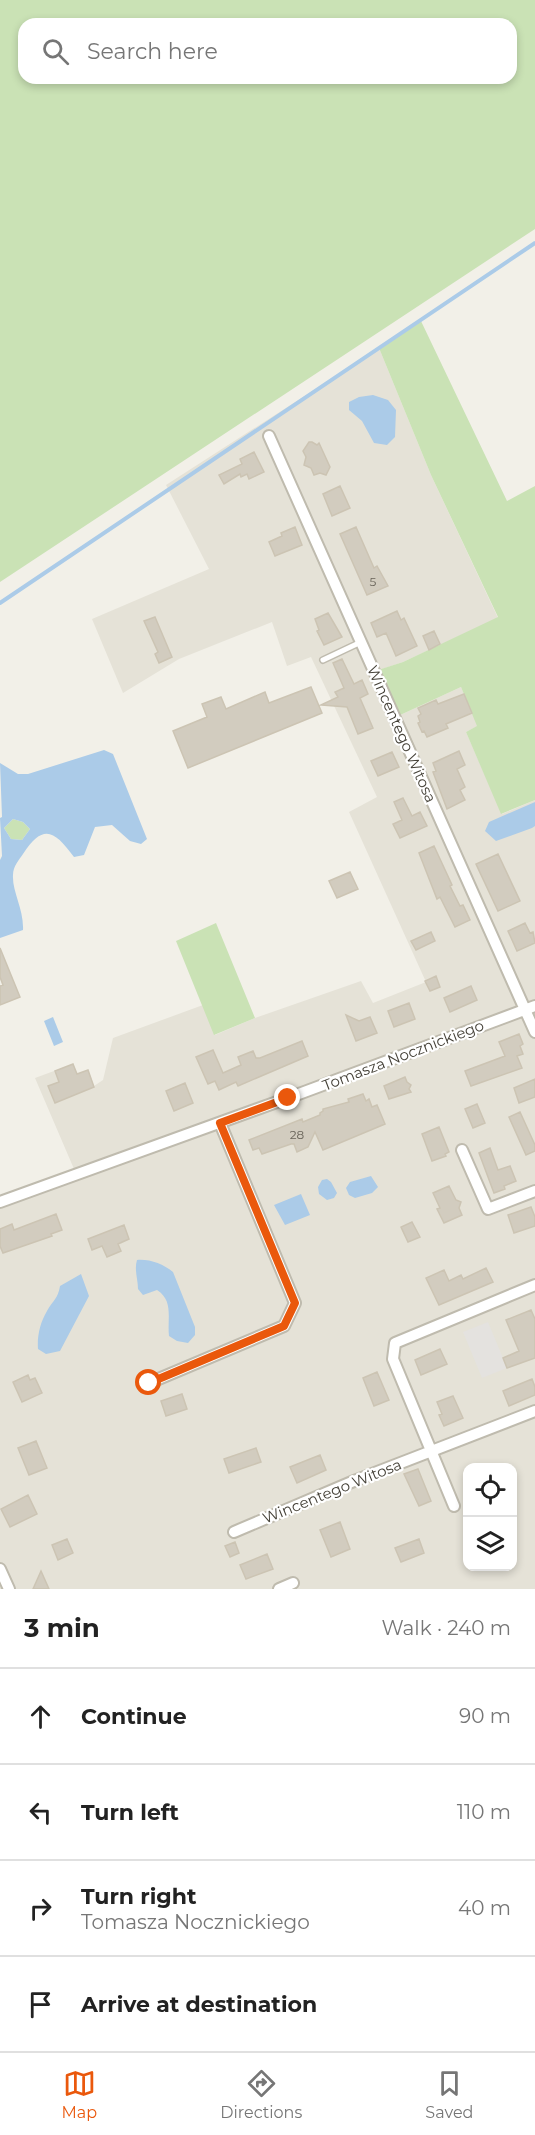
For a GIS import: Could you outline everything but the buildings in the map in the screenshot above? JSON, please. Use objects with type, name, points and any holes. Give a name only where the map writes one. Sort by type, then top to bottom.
[{"type":"street","name":"Wincentego Witosa","points":[[269,436],[530,1007],[535,1032]]},
{"type":"street","name":"Tomasza Nocznickiego","points":[[0,1202],[220,1123],[530,1007]]},
{"type":"street","points":[[149,1383],[284,1326],[295,1303],[220,1123]]},
{"type":"street","points":[[462,1150],[488,1209],[535,1191]]},
{"type":"street","points":[[454,1506],[393,1359],[395,1343],[535,1285]]},
{"type":"street","name":"Wincentego Witosa","points":[[234,1532],[354,1481],[535,1412]]},
{"type":"street","points":[[0,1569],[9,1589]]},
{"type":"street","points":[[279,1589],[293,1584]]},
{"type":"lane","points":[[322,660],[362,642]]},
{"type":"shaded area","points":[[379,348],[431,475],[498,618],[403,662],[376,671],[398,716],[461,687],[478,726],[466,732],[502,814],[535,800],[535,1589],[0,1589],[0,1205],[77,1176],[35,1078],[73,1064],[77,1074],[88,1070],[94,1086],[103,1080],[113,1038],[203,1005],[215,1035],[255,1018],[361,981],[373,1003],[426,982],[349,812],[377,797],[311,657],[287,666],[272,622],[179,659],[123,693],[92,619],[209,569],[166,485]]},
{"type":"shaded area","points":[[488,1322],[507,1368],[482,1378],[463,1332]]},
{"type":"green space","points":[[0,0],[535,0],[535,229],[0,582]]},
{"type":"green space","points":[[420,319],[507,501],[535,486],[535,800],[501,814],[466,732],[477,726],[461,687],[398,716],[375,671],[403,662],[498,617],[431,475],[379,348]]},
{"type":"green space","points":[[13,819],[23,822],[30,829],[22,840],[11,839],[4,828]]},
{"type":"green space","points":[[216,923],[255,1018],[214,1035],[176,941]]},
{"type":"water","points":[[373,395],[388,400],[396,410],[395,437],[387,445],[374,443],[362,421],[349,410],[349,402],[359,397]]},
{"type":"water","points":[[104,750],[113,754],[147,839],[141,844],[130,841],[112,825],[95,827],[84,855],[74,857],[55,837],[43,834],[37,837],[18,861],[13,872],[23,930],[0,938],[0,860],[2,856],[0,818],[2,817],[0,763],[18,774],[28,774]],"holes":[[[13,819],[23,822],[30,829],[22,840],[11,839],[4,828]]]},
{"type":"water","points":[[535,802],[535,826],[532,828],[496,841],[485,831],[489,822]]},
{"type":"water","points":[[53,1017],[63,1042],[54,1046],[44,1021]]},
{"type":"water","points":[[371,1176],[378,1187],[372,1193],[355,1198],[349,1195],[346,1188],[350,1182]]},
{"type":"water","points":[[327,1179],[337,1193],[334,1198],[327,1200],[319,1194],[318,1187],[322,1180]]},
{"type":"water","points":[[301,1194],[310,1215],[285,1225],[274,1205]]},
{"type":"water","points":[[137,1260],[156,1263],[173,1272],[195,1327],[195,1335],[188,1343],[177,1341],[169,1336],[169,1310],[162,1294],[157,1290],[143,1295],[138,1289]]},
{"type":"water","points":[[81,1274],[89,1296],[60,1351],[46,1354],[38,1349],[42,1320],[57,1297],[60,1286]]},
{"type":"waterway","points":[[0,603],[535,243]]},
{"type":"route","points":[[149,1383],[284,1326],[295,1303],[220,1123],[288,1098]]}]
